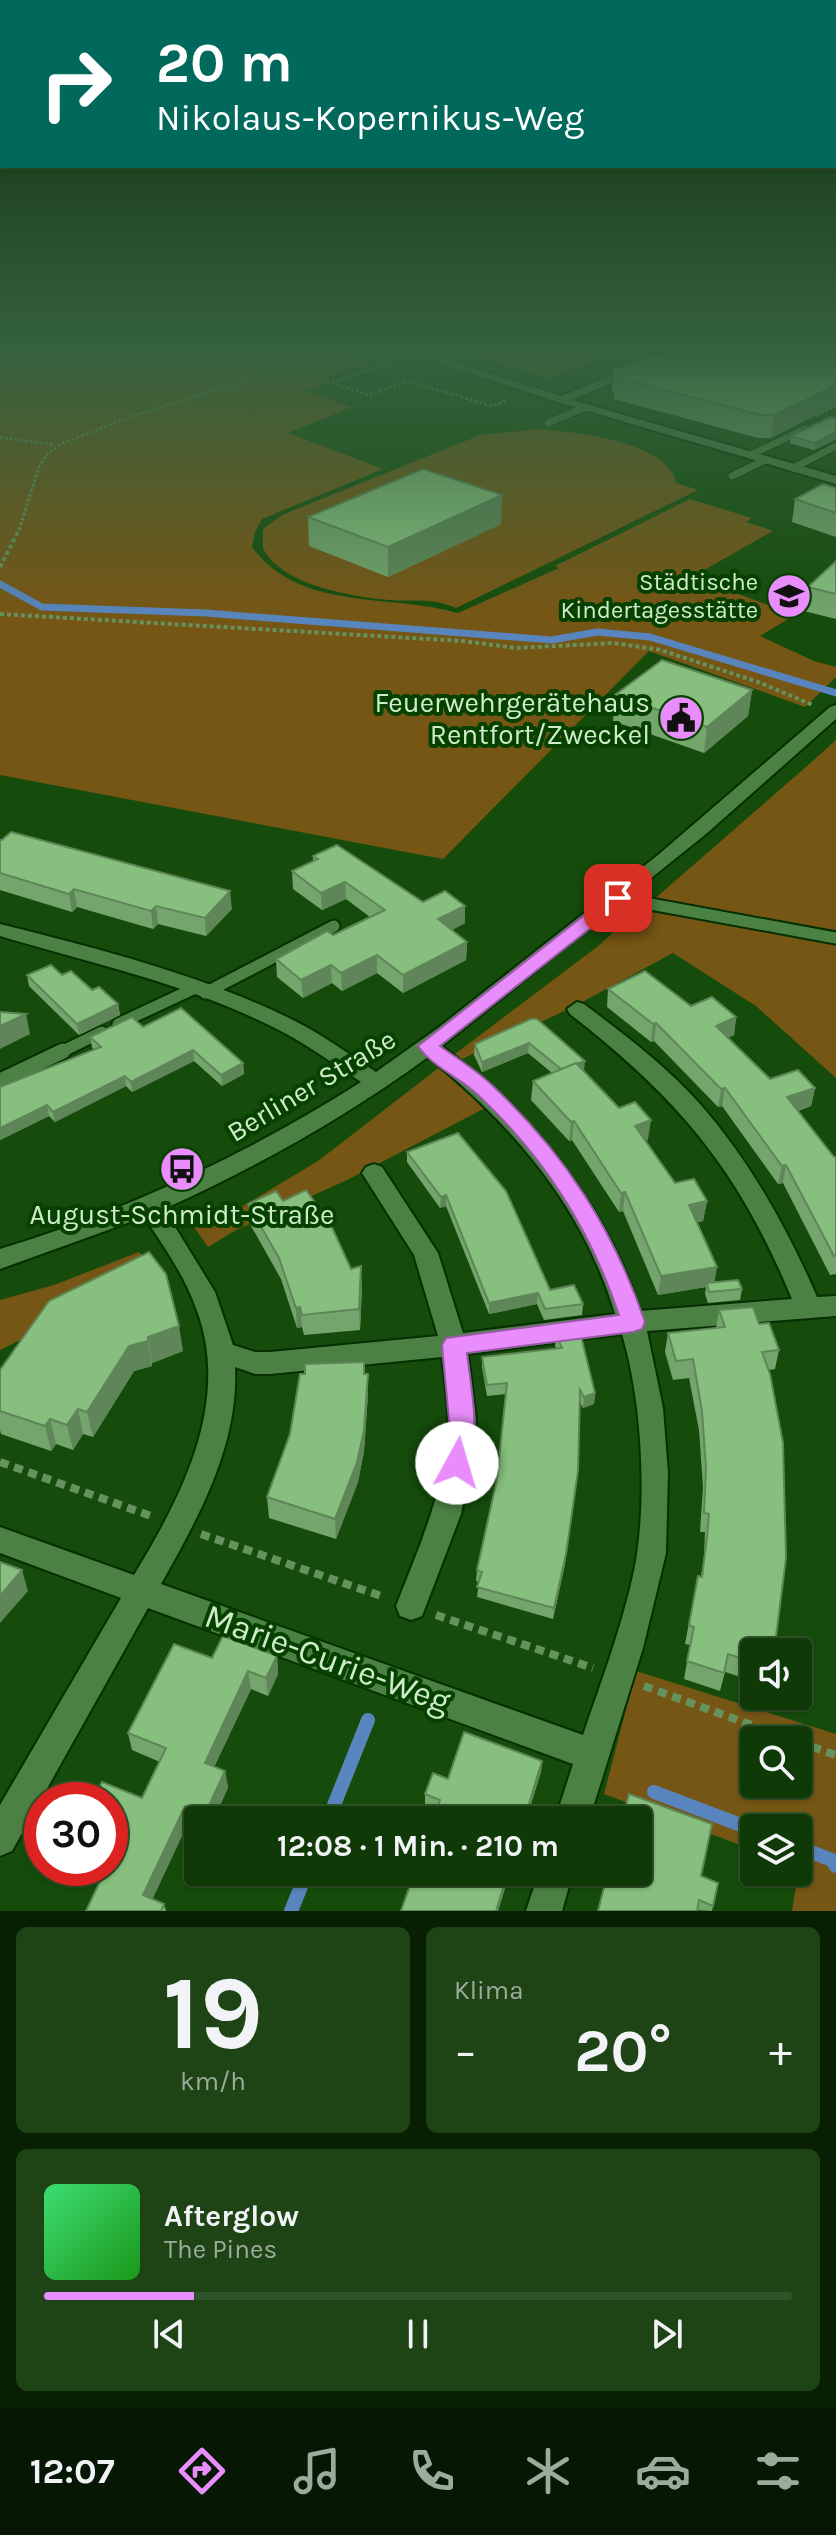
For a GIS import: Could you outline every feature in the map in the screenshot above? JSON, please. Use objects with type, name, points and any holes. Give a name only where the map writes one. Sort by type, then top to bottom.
[{"type":"street","points":[[696,439],[836,480]]},
{"type":"street","name":"Berliner Straße","points":[[0,1259],[85,1232],[149,1206],[259,1152],[377,1083],[618,898],[758,783],[834,712]]},
{"type":"street","points":[[0,930],[199,991],[294,1029],[377,1083]]},
{"type":"street","points":[[577,1009],[636,1055],[692,1110],[743,1180],[781,1241],[809,1309]]},
{"type":"street","points":[[428,1046],[486,1090],[549,1159],[591,1220],[616,1271],[633,1322],[654,1428],[650,1564],[619,1677],[576,1806]]},
{"type":"street","points":[[374,1173],[426,1253],[454,1345],[462,1420],[446,1514],[411,1606]]},
{"type":"street","points":[[0,1839],[180,1526],[207,1456],[221,1396],[221,1352],[201,1284],[149,1206]]},
{"type":"street","points":[[221,1352],[255,1363],[454,1345],[633,1322],[836,1306]]},
{"type":"street","name":"Marie-Curie-Weg","points":[[0,1540],[592,1755]]},
{"type":"street","points":[[544,1911],[552,1886]]},
{"type":"lane","points":[[750,455],[784,439]]},
{"type":"lane","points":[[793,468],[836,446]]},
{"type":"lane","points":[[732,476],[765,460]]},
{"type":"lane","points":[[618,898],[836,938]]},
{"type":"lane","points":[[0,1081],[334,926]]},
{"type":"path","points":[[15,439],[55,445],[72,439]]},
{"type":"path","points":[[0,567],[10,553],[37,473],[55,445]]},
{"type":"path","points":[[0,614],[463,641],[516,648],[614,643],[661,650],[758,682],[834,712]]},
{"type":"path","points":[[812,1747],[836,1755]]},
{"type":"shaded area","points":[[0,439],[304,439],[383,469],[262,519],[252,547],[272,568],[295,582],[320,591],[458,613],[559,568],[555,566],[690,499],[752,518],[746,522],[773,531],[692,577],[795,615],[760,636],[814,661],[836,667],[836,677],[805,707],[649,651],[443,859],[0,775]]},
{"type":"shaded area","points":[[470,439],[607,439],[657,458],[670,469],[676,483],[698,490],[456,608],[431,601],[357,596],[301,580],[272,561],[263,548],[263,529],[282,515]]},
{"type":"shaded area","points":[[836,740],[836,932],[651,902],[815,759]]},
{"type":"shaded area","points":[[638,910],[836,942],[836,1078],[756,1006],[673,953],[573,1007],[462,1059],[455,1054],[597,947]]},
{"type":"shaded area","points":[[445,1063],[491,1105],[347,1180],[236,1230],[208,1247],[194,1227],[233,1212],[318,1161]]},
{"type":"shaded area","points":[[139,1252],[157,1272],[0,1350],[0,1300],[54,1285]]},
{"type":"shaded area","points":[[636,1671],[740,1704],[740,1710],[760,1710],[811,1726],[740,1726],[740,1798],[812,1798],[812,1726],[836,1734],[836,1911],[792,1911],[796,1886],[812,1886],[812,1814],[740,1814],[740,1845],[652,1812],[652,1806],[636,1806],[604,1794]]},
{"type":"building","points":[[423,469],[502,495],[388,547],[308,517]]},
{"type":"building","points":[[823,484],[836,488],[836,513],[795,499]]},
{"type":"building","points":[[836,561],[836,594],[808,587]]},
{"type":"building","points":[[662,660],[752,690],[707,727],[615,695]]},
{"type":"building","points":[[11,832],[230,891],[205,918],[156,906],[151,911],[74,889],[69,894],[0,873],[0,840]]},
{"type":"building","points":[[337,845],[423,902],[445,891],[465,906],[438,919],[467,942],[403,975],[377,955],[341,973],[331,965],[301,980],[276,959],[327,931],[333,935],[385,910],[345,882],[321,893],[292,871],[318,859],[313,856]]},
{"type":"building","points":[[51,965],[62,975],[71,971],[92,990],[99,987],[118,1004],[77,1024],[27,975]]},
{"type":"building","points":[[645,971],[691,1006],[712,997],[736,1017],[716,1026],[770,1079],[798,1070],[815,1088],[787,1097],[836,1157],[836,1256],[786,1165],[782,1166],[725,1088],[721,1089],[656,1023],[653,1024],[608,989]]},
{"type":"building","points":[[181,1008],[243,1063],[221,1075],[193,1050],[131,1082],[125,1076],[53,1112],[47,1105],[0,1128],[0,1087],[101,1047],[90,1037],[132,1017],[143,1027]]},
{"type":"building","points":[[0,1012],[26,1014],[0,1026]]},
{"type":"building","points":[[537,1019],[585,1061],[561,1069],[529,1043],[482,1062],[475,1044]]},
{"type":"building","points":[[576,1063],[619,1108],[635,1102],[651,1120],[635,1126],[675,1183],[694,1179],[707,1201],[689,1205],[717,1267],[661,1276],[625,1192],[621,1193],[574,1121],[571,1122],[533,1081]]},
{"type":"building","points":[[458,1133],[506,1191],[550,1290],[574,1285],[583,1304],[545,1309],[538,1293],[489,1303],[446,1195],[441,1197],[407,1152]]},
{"type":"building","points":[[306,1190],[330,1223],[351,1269],[361,1266],[359,1309],[302,1315],[300,1307],[296,1308],[279,1258],[248,1204],[276,1191],[283,1201]]},
{"type":"building","points":[[149,1252],[166,1274],[179,1326],[148,1337],[148,1341],[129,1346],[87,1412],[78,1409],[67,1425],[50,1419],[45,1426],[0,1411],[0,1370],[49,1301]]},
{"type":"building","points":[[738,1280],[742,1289],[709,1292],[707,1283]]},
{"type":"building","points":[[753,1307],[759,1324],[769,1323],[779,1350],[762,1352],[770,1374],[783,1443],[786,1558],[776,1638],[740,1638],[740,1658],[728,1654],[724,1673],[687,1661],[694,1627],[689,1625],[698,1576],[702,1577],[709,1514],[704,1513],[706,1468],[702,1411],[693,1359],[676,1361],[668,1333],[725,1327],[719,1310]]},
{"type":"building","points":[[580,1332],[595,1393],[584,1397],[580,1390],[578,1471],[566,1554],[554,1608],[477,1587],[482,1572],[477,1570],[497,1479],[507,1383],[487,1385],[482,1357],[562,1348],[556,1335]]},
{"type":"building","points":[[364,1362],[364,1374],[368,1374],[364,1430],[357,1462],[335,1519],[267,1497],[290,1434],[300,1374],[305,1374],[305,1364]]},
{"type":"building","points":[[0,1562],[22,1570],[0,1596]]},
{"type":"building","points":[[223,1636],[277,1656],[266,1678],[248,1671],[205,1763],[225,1771],[209,1806],[184,1806],[143,1895],[164,1904],[161,1911],[86,1911],[98,1886],[128,1886],[128,1792],[142,1798],[166,1748],[128,1733],[174,1644],[212,1658]]},
{"type":"building","points":[[464,1732],[542,1761],[528,1806],[438,1806],[440,1800],[425,1794],[433,1773],[448,1779]]},
{"type":"building","points":[[629,1794],[712,1824],[701,1876],[718,1883],[713,1906],[699,1900],[697,1911],[598,1911],[604,1886],[652,1886],[652,1806],[626,1806]]},
{"type":"building","points":[[410,1886],[504,1886],[496,1911],[401,1911]]},
{"type":"waterway","points":[[0,584],[42,607],[206,613],[552,640],[597,632],[650,637],[836,693]]},
{"type":"waterway","points":[[334,1806],[368,1720]]},
{"type":"waterway","points":[[654,1792],[740,1825]]},
{"type":"waterway","points":[[812,1852],[832,1860],[836,1866]]},
{"type":"waterway","points":[[291,1911],[301,1886]]},
{"type":"place","name":"Städtische Kindertagesstätte","points":[[789,596]]},
{"type":"place","name":"Feuerwehrgerätehaus Rentfort/Zweckel","points":[[681,718]]},
{"type":"place","name":"August-Schmidt-Straße","points":[[182,1169]]},
{"type":"route","points":[[457,1463],[462,1420],[454,1345],[633,1322],[616,1271],[591,1220],[549,1159],[486,1090],[428,1046],[618,898]]}]
